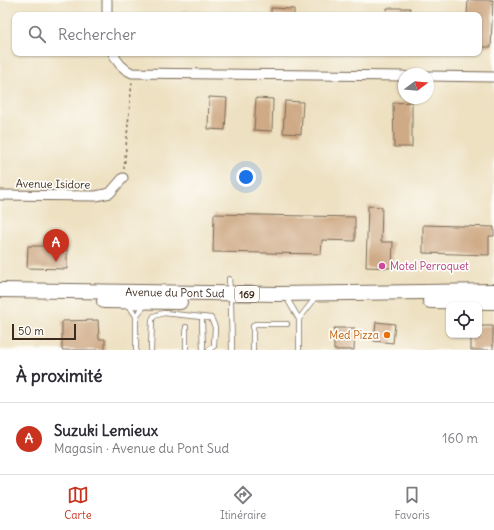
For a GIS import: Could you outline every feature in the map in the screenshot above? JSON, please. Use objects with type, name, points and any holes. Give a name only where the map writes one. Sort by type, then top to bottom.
[{"type":"main road","name":"Avenue du Pont Sud","points":[[0,290],[231,298],[289,302],[494,302]]},
{"type":"main road","name":"Avenue du Pont Sud","points":[[0,300],[148,302],[231,298],[494,291]]},
{"type":"street","points":[[107,0],[107,12]]},
{"type":"street","points":[[114,56],[116,61],[124,69],[132,73],[398,76]]},
{"type":"street","points":[[434,76],[494,77]]},
{"type":"street","name":"Avenue Isidore","points":[[0,195],[96,196],[110,193],[124,178]]},
{"type":"lane","points":[[230,280],[232,350]]},
{"type":"lane","points":[[126,301],[136,316],[136,350]]},
{"type":"lane","points":[[299,319],[313,301]]},
{"type":"lane","points":[[136,316],[148,302]]},
{"type":"lane","points":[[289,302],[299,319],[299,350]]},
{"type":"lane","points":[[151,350],[152,320],[154,316],[164,313],[211,318],[214,327],[214,346],[209,350]]},
{"type":"lane","points":[[202,321],[202,350]]},
{"type":"lane","points":[[253,350],[253,326],[255,324],[287,324]]},
{"type":"lane","points":[[186,327],[186,350]]},
{"type":"path","points":[[124,178],[132,73]]},
{"type":"building","points":[[468,0],[493,0],[491,47],[482,47],[482,12],[467,12]]},
{"type":"building","points":[[271,8],[294,9],[294,12],[271,12]]},
{"type":"building","points":[[387,8],[410,8],[410,12],[387,12]]},
{"type":"building","points":[[209,97],[227,98],[225,130],[208,129]]},
{"type":"building","points":[[256,98],[273,99],[272,131],[254,130]]},
{"type":"building","points":[[285,101],[303,102],[301,134],[283,133]]},
{"type":"building","points":[[393,103],[412,104],[412,147],[394,147]]},
{"type":"building","points":[[368,206],[382,207],[381,242],[393,242],[392,268],[366,267]]},
{"type":"building","points":[[214,214],[355,217],[355,241],[322,240],[321,254],[213,252]]},
{"type":"building","points":[[423,225],[494,227],[494,236],[489,236],[489,255],[423,253]]},
{"type":"building","points":[[28,246],[67,246],[67,269],[27,268]]},
{"type":"building","points":[[98,320],[99,339],[105,339],[105,350],[62,350],[62,321]]},
{"type":"building","points":[[376,322],[395,324],[393,343],[374,341]]},
{"type":"building","points":[[482,326],[493,326],[493,350],[471,350],[471,338],[482,338]]},
{"type":"building","points":[[334,328],[355,328],[354,350],[334,350]]},
{"type":"place","name":"Suzuki Lemieux","points":[[56,262]]},
{"type":"place","name":"Motel Perroquet","points":[[382,266]]},
{"type":"place","name":"Med Pizza","points":[[387,335]]}]
